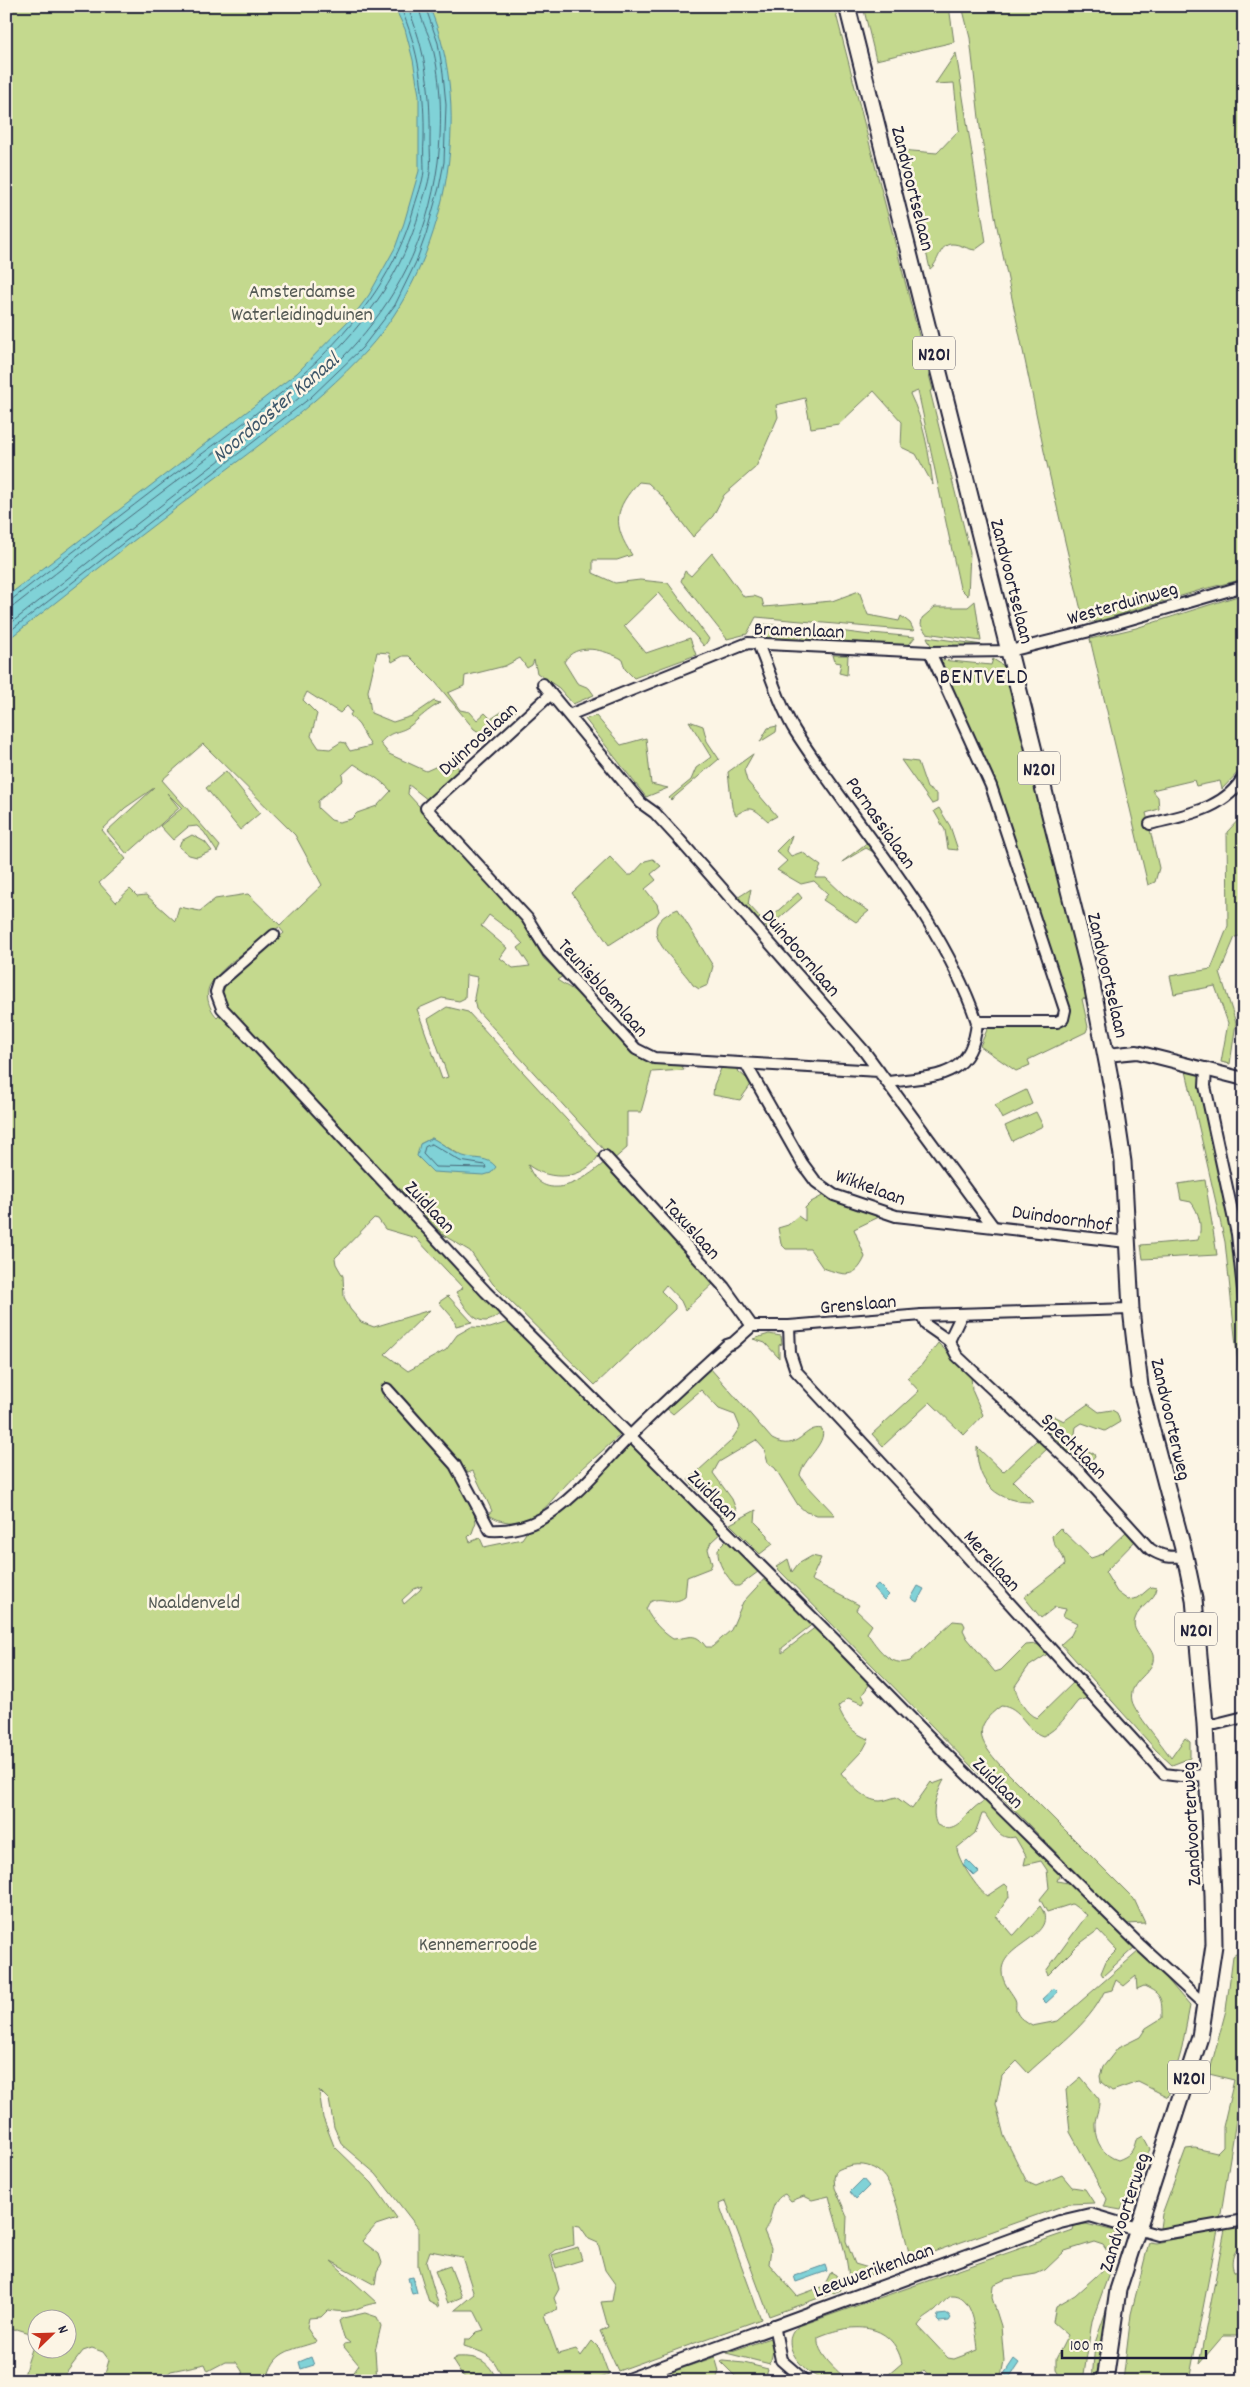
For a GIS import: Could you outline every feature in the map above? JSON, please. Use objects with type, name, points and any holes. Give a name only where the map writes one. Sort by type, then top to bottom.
[{"type":"main road","name":"Zandvoortselaan","points":[[847,6],[1090,974],[1106,1055],[1123,1162],[1128,1259]]},
{"type":"main road","name":"Zandvoorterweg","points":[[1105,2381],[1118,2290],[1192,2066],[1206,2006],[1214,1946],[1208,1775],[1194,1599],[1185,1556],[1146,1413],[1138,1370],[1128,1259]]},
{"type":"street","name":"Westerduinweg","points":[[1010,651],[1086,632],[1244,586]]},
{"type":"street","name":"Bramenlaan","points":[[569,715],[726,650],[748,643],[930,652],[1010,651]]},
{"type":"street","name":"Parnassialaan","points":[[758,644],[795,730],[916,900],[947,955],[977,1022]]},
{"type":"street","points":[[888,1082],[932,1077],[954,1069],[963,1063],[976,1040],[977,1022],[1057,1022],[1064,1018],[1063,1001],[991,786],[930,652]]},
{"type":"street","points":[[543,684],[569,715]]},
{"type":"street","name":"Duinrooslaan","points":[[426,808],[552,694]]},
{"type":"street","name":"Duindoornlaan","points":[[569,715],[641,803],[659,817],[851,1034],[992,1225]]},
{"type":"street","points":[[1150,824],[1198,812],[1230,793],[1244,776]]},
{"type":"street","name":"Teunisbloemlaan","points":[[426,808],[527,918],[548,952],[636,1049],[654,1058],[879,1071]]},
{"type":"street","name":"Zuidlaan","points":[[274,936],[219,983],[216,992],[222,1008],[486,1292],[950,1757],[1141,1946],[1206,2006]]},
{"type":"street","points":[[1106,1055],[1137,1052],[1244,1079]]},
{"type":"street","name":"Wikkelaan","points":[[746,1064],[802,1163],[816,1182],[834,1195],[896,1216],[931,1221],[992,1225]]},
{"type":"street","points":[[1206,1068],[1205,1086],[1237,1234],[1244,1299]]},
{"type":"street","name":"Taxuslaan","points":[[605,1156],[724,1287],[752,1326]]},
{"type":"street","name":"Duindoornhof","points":[[992,1225],[1127,1242]]},
{"type":"street","name":"Grenslaan","points":[[752,1326],[789,1326],[922,1315],[961,1316],[1132,1309]]},
{"type":"street","name":"Spechtlaan","points":[[922,1315],[926,1325],[949,1341],[957,1356],[1079,1471],[1150,1549],[1161,1555],[1185,1556]]},
{"type":"street","points":[[949,1341],[961,1316]]},
{"type":"street","points":[[387,1389],[455,1465],[490,1530],[507,1531],[521,1528],[541,1519],[571,1496],[630,1436],[726,1345],[733,1343],[752,1326]]},
{"type":"street","name":"Merellaan","points":[[789,1326],[790,1353],[796,1371],[936,1522],[1164,1774],[1181,1776],[1208,1775]]},
{"type":"street","points":[[1205,1724],[1216,1724],[1244,1717]]},
{"type":"street","name":"Leeuwerikenlaan","points":[[625,2381],[1047,2226],[1082,2216],[1101,2217],[1137,2228]]},
{"type":"street","points":[[1137,2228],[1158,2235],[1244,2220]]},
{"type":"street","points":[[774,2325],[781,2360],[804,2381]]},
{"type":"green space","points":[[6,6],[834,6],[933,390],[930,391],[970,552],[968,596],[960,588],[918,391],[910,394],[925,438],[933,485],[916,454],[901,447],[902,422],[874,391],[839,424],[811,428],[805,398],[776,405],[778,417],[756,467],[724,495],[713,516],[693,537],[662,496],[648,483],[639,482],[625,500],[619,517],[621,535],[632,555],[617,560],[593,560],[593,573],[615,583],[640,580],[668,583],[709,639],[704,646],[658,593],[624,626],[646,653],[690,638],[696,655],[634,678],[625,669],[622,659],[599,650],[583,649],[576,651],[569,655],[564,662],[577,683],[589,688],[594,695],[573,704],[559,688],[537,673],[534,660],[532,665],[527,668],[520,658],[505,666],[465,676],[464,686],[448,693],[460,710],[470,712],[477,720],[485,713],[491,719],[503,711],[516,711],[484,735],[474,729],[436,683],[409,656],[403,656],[392,662],[389,653],[377,652],[368,691],[371,713],[393,722],[412,716],[434,701],[440,703],[407,728],[388,736],[380,743],[389,754],[426,771],[444,763],[450,766],[450,769],[456,765],[460,770],[428,800],[409,785],[408,794],[518,915],[544,959],[563,976],[557,980],[581,995],[629,1048],[681,1064],[684,1070],[652,1072],[641,1112],[627,1112],[627,1148],[613,1160],[476,1009],[474,998],[478,977],[466,975],[465,998],[459,1001],[442,998],[417,1009],[442,1079],[448,1077],[428,1019],[447,1007],[468,1012],[599,1155],[585,1170],[566,1176],[546,1174],[528,1165],[535,1177],[543,1184],[553,1187],[564,1186],[586,1176],[605,1162],[715,1282],[685,1310],[681,1301],[666,1285],[661,1291],[675,1305],[675,1309],[595,1385],[493,1284],[470,1251],[443,1235],[220,998],[223,985],[284,933],[279,927],[242,954],[215,978],[208,989],[208,998],[210,1007],[217,1017],[220,1014],[500,1313],[493,1319],[486,1321],[474,1317],[456,1292],[463,1288],[416,1238],[385,1229],[378,1219],[374,1218],[335,1258],[336,1264],[343,1276],[344,1297],[350,1309],[361,1322],[374,1327],[430,1310],[385,1354],[408,1371],[446,1350],[457,1335],[471,1327],[490,1328],[508,1322],[532,1343],[622,1433],[576,1474],[540,1512],[520,1522],[503,1521],[488,1514],[492,1511],[473,1471],[468,1473],[436,1436],[389,1389],[383,1397],[440,1453],[463,1485],[471,1503],[476,1522],[472,1533],[468,1537],[470,1542],[480,1538],[484,1547],[522,1539],[528,1530],[545,1522],[621,1450],[632,1443],[724,1530],[711,1542],[708,1549],[712,1564],[710,1568],[687,1577],[685,1597],[675,1601],[657,1600],[649,1603],[646,1609],[654,1622],[673,1639],[695,1637],[706,1647],[712,1647],[731,1630],[743,1602],[768,1575],[814,1623],[782,1648],[782,1653],[817,1626],[868,1680],[869,1685],[862,1695],[865,1700],[863,1704],[848,1698],[838,1707],[850,1727],[858,1734],[869,1739],[863,1750],[841,1773],[853,1787],[863,1795],[874,1800],[882,1801],[896,1797],[912,1809],[931,1782],[933,1784],[944,1780],[937,1796],[934,1814],[937,1825],[949,1828],[958,1824],[976,1806],[987,1800],[1060,1873],[1057,1881],[1073,1884],[1136,1946],[1103,1976],[1101,1973],[1106,1961],[1117,1950],[1098,1930],[1078,1945],[1048,1975],[1046,1971],[1087,1915],[1072,1904],[1047,1912],[1040,1899],[1049,1888],[1047,1870],[1041,1861],[1024,1865],[1026,1856],[1015,1837],[1005,1837],[997,1831],[985,1814],[982,1814],[975,1833],[957,1848],[960,1859],[969,1874],[987,1896],[1005,1884],[1008,1887],[1009,1897],[996,1916],[1012,1935],[1040,1906],[1044,1916],[1043,1925],[1037,1932],[1004,1961],[1002,1975],[1016,2000],[1016,2010],[1020,2018],[1032,2026],[1058,2021],[1139,1951],[1190,2006],[1181,2052],[1168,2097],[1138,2082],[1112,2091],[1101,2082],[1100,2076],[1103,2067],[1118,2048],[1140,2037],[1146,2028],[1162,2018],[1160,1998],[1144,1986],[1137,1989],[1136,1976],[1124,1986],[1116,1980],[1112,1990],[1104,1992],[1080,2026],[1028,2073],[1017,2061],[1002,2076],[996,2104],[1004,2136],[1027,2182],[1036,2186],[1062,2175],[1072,2187],[1085,2189],[1094,2203],[1068,2204],[911,2260],[895,2198],[887,2181],[877,2170],[871,2167],[857,2165],[843,2168],[836,2171],[834,2178],[835,2188],[847,2216],[846,2241],[855,2264],[872,2269],[898,2260],[901,2264],[849,2282],[844,2250],[829,2196],[812,2200],[804,2196],[791,2201],[785,2194],[774,2205],[764,2231],[771,2248],[769,2264],[797,2296],[824,2286],[831,2272],[836,2275],[841,2290],[769,2316],[726,2201],[719,2204],[761,2319],[618,2371],[600,2331],[608,2327],[601,2302],[612,2301],[615,2284],[605,2270],[598,2243],[589,2239],[580,2226],[573,2225],[574,2245],[556,2250],[550,2255],[559,2289],[554,2298],[558,2309],[544,2315],[558,2354],[576,2349],[581,2356],[592,2341],[599,2348],[609,2375],[592,2381],[503,2381],[496,2366],[489,2357],[464,2346],[465,2339],[470,2339],[477,2332],[484,2330],[474,2310],[455,2310],[474,2294],[462,2257],[430,2251],[426,2262],[439,2307],[429,2302],[418,2266],[418,2228],[376,2174],[342,2145],[334,2127],[329,2100],[319,2090],[323,2118],[334,2146],[372,2183],[397,2218],[376,2225],[362,2241],[379,2254],[382,2263],[377,2271],[375,2285],[331,2261],[377,2303],[350,2311],[328,2310],[321,2317],[309,2318],[307,2328],[316,2342],[291,2350],[278,2357],[267,2381],[244,2381],[242,2371],[236,2362],[225,2362],[208,2371],[205,2364],[171,2371],[159,2381],[103,2381],[109,2360],[103,2352],[92,2348],[83,2351],[78,2358],[78,2310],[28,2310],[28,2332],[17,2329],[6,2330]],"holes":[[[307,692],[340,713],[347,706],[352,712],[350,715],[359,725],[371,746],[350,751],[345,743],[341,742],[330,749],[319,748],[311,736],[317,714],[303,700]],[[203,744],[295,835],[322,885],[280,925],[248,894],[215,899],[200,911],[179,907],[175,921],[146,895],[137,896],[130,889],[116,902],[99,883],[126,859],[102,830],[125,808],[154,788],[107,831],[127,854],[179,808],[167,793],[182,808],[160,826],[173,840],[188,827],[197,826],[204,832],[217,852],[220,846],[162,780]],[[354,764],[379,780],[391,791],[377,806],[357,813],[351,819],[339,822],[331,820],[318,808],[318,801],[343,780],[342,775]],[[489,915],[512,932],[523,944],[518,948],[530,966],[513,968],[500,958],[507,948],[481,926]],[[432,1138],[462,1156],[420,1144]],[[422,1586],[404,1604],[402,1600],[414,1589]]]},
{"type":"green space","points":[[863,6],[949,6],[954,42],[876,60]]},
{"type":"green space","points":[[962,6],[1244,6],[1244,579],[1204,589],[1099,621],[1086,622],[1080,606],[1044,451],[996,222],[980,127],[970,38]]},
{"type":"green space","points":[[956,53],[986,242],[975,250],[955,244],[948,245],[944,247],[930,269],[911,186],[900,150],[937,153],[959,130],[954,83],[935,84]]},
{"type":"green space","points":[[712,553],[744,597],[754,596],[762,599],[764,607],[832,601],[859,591],[868,615],[899,621],[901,616],[910,623],[914,631],[756,617],[747,634],[727,639],[681,581],[685,571],[691,576]]},
{"type":"green space","points":[[1244,594],[1244,766],[1222,789],[1220,781],[1196,786],[1194,780],[1152,790],[1158,797],[1159,809],[1146,813],[1159,868],[1155,882],[1148,885],[1090,639],[1136,628]]},
{"type":"green space","points":[[975,601],[981,641],[926,633],[921,625],[922,618],[935,607],[968,607]]},
{"type":"green space","points":[[759,624],[798,626],[800,642],[753,637]]},
{"type":"green space","points":[[801,626],[870,635],[872,633],[915,637],[907,647],[802,641]]},
{"type":"green space","points":[[927,637],[983,645],[983,649],[932,648]]},
{"type":"green space","points":[[833,655],[848,655],[847,675],[839,673],[841,663],[835,662]]},
{"type":"green space","points":[[993,659],[1004,666],[1017,705],[1057,864],[1087,998],[1082,999],[1088,1027],[1086,1032],[1028,1060],[1030,1065],[1016,1071],[980,1046],[989,1025],[1059,1027],[1064,1023],[1069,1014],[941,660],[991,665]]},
{"type":"green space","points":[[596,716],[621,745],[646,738],[651,784],[668,788],[646,797],[585,719]]},
{"type":"green space","points":[[689,721],[703,726],[707,741],[719,759],[671,800],[669,798],[691,780],[696,768],[711,757]]},
{"type":"green space","points":[[777,726],[776,732],[760,742],[768,728]]},
{"type":"green space","points":[[753,754],[744,770],[747,781],[777,816],[768,821],[753,809],[736,815],[732,807],[728,772]]},
{"type":"green space","points":[[901,760],[918,762],[927,788],[937,794],[937,802],[932,804]]},
{"type":"green space","points":[[226,771],[260,813],[240,830],[206,788]]},
{"type":"green space","points":[[939,808],[950,826],[958,850],[948,849],[945,830],[934,811]]},
{"type":"green space","points":[[1244,814],[1244,935],[1235,937],[1220,973],[1236,1023],[1230,1064],[1221,1062],[1228,1023],[1215,986],[1174,994],[1170,976],[1211,969],[1228,926],[1227,832]]},
{"type":"green space","points":[[192,835],[205,842],[212,851],[197,857],[189,855],[179,847],[181,841]]},
{"type":"green space","points":[[792,835],[787,851],[791,856],[802,852],[821,866],[815,878],[826,878],[844,895],[869,911],[856,922],[823,900],[828,894],[814,881],[801,884],[777,870],[787,861],[776,851]]},
{"type":"green space","points":[[868,842],[875,853],[866,848],[842,862]]},
{"type":"green space","points":[[610,857],[627,875],[632,875],[645,861],[653,859],[661,866],[651,874],[656,880],[645,889],[657,904],[659,911],[656,915],[609,945],[572,893]]},
{"type":"green space","points":[[751,889],[748,904],[760,917],[758,920],[737,898]]},
{"type":"green space","points":[[798,893],[802,898],[767,929],[764,923]]},
{"type":"green space","points":[[678,909],[713,966],[708,985],[699,989],[693,985],[667,954],[656,934],[657,925],[664,917]]},
{"type":"green space","points":[[723,1064],[731,1065],[752,1083],[740,1100],[713,1095],[714,1085]]},
{"type":"green space","points":[[1186,1071],[1200,1074],[1200,1086],[1216,1144],[1226,1196],[1241,1324],[1244,1421],[1225,1242]]},
{"type":"green space","points":[[1026,1090],[1032,1104],[1002,1119],[995,1105]]},
{"type":"green space","points":[[1036,1112],[1043,1126],[1012,1141],[1005,1126]]},
{"type":"green space","points":[[1205,1180],[1217,1255],[1143,1259],[1141,1245],[1198,1240],[1200,1225],[1198,1215],[1191,1202],[1181,1200],[1178,1184]]},
{"type":"green space","points":[[826,1194],[883,1215],[854,1229],[865,1257],[857,1269],[848,1274],[823,1268],[810,1249],[786,1249],[781,1244],[778,1228],[788,1225],[798,1216],[805,1221],[805,1208],[811,1202]]},
{"type":"green space","points":[[448,1296],[472,1322],[456,1326],[453,1318],[439,1302]]},
{"type":"green space","points":[[769,1334],[781,1336],[782,1344],[779,1345],[779,1358],[765,1343],[753,1339]]},
{"type":"green space","points":[[938,1343],[971,1375],[972,1390],[983,1415],[964,1435],[930,1402],[883,1446],[872,1434],[919,1391],[907,1378],[920,1367]]},
{"type":"green space","points":[[710,1368],[772,1439],[781,1443],[789,1443],[810,1431],[822,1429],[823,1435],[821,1440],[805,1463],[800,1475],[805,1483],[835,1515],[817,1515],[806,1512],[798,1505],[775,1468],[768,1463],[764,1449],[756,1440],[719,1462],[713,1473],[732,1499],[737,1512],[723,1517],[688,1480],[730,1442],[740,1427],[735,1415],[719,1409],[701,1390],[673,1414],[666,1408]]},
{"type":"green space","points":[[1088,1404],[1099,1412],[1112,1410],[1117,1413],[1120,1422],[1105,1431],[1082,1423],[1076,1427],[1074,1440],[1079,1446],[1094,1454],[1095,1457],[1086,1468],[1040,1424],[1052,1415],[1064,1421]]},
{"type":"green space","points":[[1038,1439],[1048,1448],[1013,1481],[1034,1502],[1010,1499],[992,1489],[980,1471],[977,1447],[1003,1472]]},
{"type":"green space","points":[[756,1510],[755,1522],[768,1535],[773,1544],[760,1554],[730,1524]]},
{"type":"green space","points":[[1060,1528],[1091,1558],[1103,1554],[1130,1528],[1139,1537],[1105,1572],[1117,1592],[1128,1600],[1138,1598],[1151,1587],[1157,1588],[1156,1593],[1140,1610],[1135,1619],[1135,1629],[1151,1650],[1153,1661],[1151,1667],[1134,1687],[1132,1701],[1143,1721],[1171,1758],[1185,1738],[1190,1742],[1190,1758],[1172,1765],[1156,1750],[1061,1644],[1071,1635],[1077,1623],[1063,1616],[1066,1609],[1055,1607],[1041,1618],[1024,1597],[1065,1565],[1052,1536]]},
{"type":"green space","points":[[730,1537],[762,1569],[739,1586],[735,1586],[728,1577],[718,1555],[718,1549]]},
{"type":"green space","points":[[812,1556],[821,1558],[811,1580],[859,1605],[856,1610],[872,1625],[867,1633],[885,1655],[896,1662],[910,1661],[953,1621],[963,1622],[965,1626],[963,1630],[967,1638],[995,1672],[1001,1670],[1026,1645],[1036,1644],[1052,1651],[1028,1667],[1015,1686],[1017,1695],[1025,1709],[1037,1718],[1077,1679],[1093,1697],[1078,1701],[1058,1725],[1043,1736],[1032,1729],[1014,1710],[1001,1706],[982,1727],[983,1741],[1000,1765],[1134,1899],[1145,1923],[1126,1924],[776,1567],[788,1559],[792,1572],[798,1564]]},
{"type":"green space","points":[[1244,1949],[1244,2070],[1220,2220],[1163,2230],[1160,2228],[1162,2214],[1186,2149],[1195,2148],[1217,2153],[1223,2147],[1223,2127],[1234,2080],[1209,2074],[1226,2010],[1233,1956]]},
{"type":"green space","points":[[1081,2077],[1099,2099],[1095,2133],[1101,2148],[1108,2155],[1118,2160],[1128,2155],[1132,2151],[1136,2140],[1143,2136],[1150,2149],[1121,2210],[1104,2207],[1107,2199],[1070,2132],[1066,2090]]},
{"type":"green space","points":[[1244,2113],[1244,2149],[1239,2149]]},
{"type":"green space","points":[[1086,2224],[1115,2231],[1111,2257],[1103,2245],[1094,2242],[1065,2251],[1045,2270],[1036,2274],[1006,2279],[993,2285],[992,2298],[1001,2326],[1004,2361],[1000,2381],[934,2381],[924,2370],[912,2381],[881,2381],[902,2363],[897,2349],[889,2339],[879,2332],[868,2329],[843,2329],[818,2337],[820,2350],[833,2367],[848,2381],[829,2381],[816,2377],[801,2365],[791,2349],[792,2333],[799,2326],[1073,2230],[1074,2226]],"holes":[[[951,2296],[959,2297],[965,2301],[972,2316],[978,2350],[954,2359],[948,2358],[918,2326],[948,2298]]]},
{"type":"green space","points":[[1244,2225],[1244,2242],[1236,2251],[1232,2263],[1234,2271],[1244,2276],[1244,2336],[1223,2336],[1199,2364],[1225,2229]]},
{"type":"green space","points":[[1218,2230],[1189,2381],[1123,2381],[1131,2314],[1149,2242],[1156,2243]]},
{"type":"green space","points":[[578,2247],[582,2260],[556,2268],[552,2255]]},
{"type":"green space","points":[[450,2266],[462,2297],[448,2303],[435,2271]]},
{"type":"green space","points":[[1111,2268],[1092,2321],[1083,2381],[1066,2381],[1061,2378],[1056,2370],[1056,2359],[1068,2335],[1053,2322],[1056,2306],[1075,2295],[1104,2269]]},
{"type":"green space","points":[[1116,2282],[1103,2381],[1092,2381],[1095,2343]]},
{"type":"green space","points":[[365,2313],[377,2317],[381,2326],[375,2351],[377,2381],[353,2381],[352,2375],[359,2365],[344,2347],[344,2344],[350,2343],[344,2338],[339,2321],[343,2318]]},
{"type":"green space","points":[[770,2338],[773,2351],[770,2364],[726,2353]]},
{"type":"green space","points":[[457,2357],[471,2357],[482,2361],[490,2368],[497,2381],[469,2381],[461,2374],[452,2360]]},
{"type":"green space","points":[[715,2357],[719,2371],[716,2381],[646,2381]]},
{"type":"green space","points":[[28,2360],[76,2360],[60,2381],[13,2381],[24,2376]]},
{"type":"green space","points":[[721,2362],[744,2363],[768,2369],[764,2381],[740,2381]]},
{"type":"water","name":"Noordooster Kanaal","points":[[394,6],[429,6],[443,48],[450,93],[451,140],[445,186],[433,232],[416,275],[394,315],[367,350],[346,372],[302,411],[6,641],[6,597],[297,373],[354,315],[369,295],[395,248],[419,171],[419,95],[405,29]]},
{"type":"water","points":[[432,1138],[459,1155],[489,1161],[496,1167],[491,1173],[484,1175],[433,1172],[417,1156],[420,1144]]},
{"type":"water","points":[[878,1584],[889,1595],[884,1600],[873,1588]]},
{"type":"water","points":[[918,1586],[924,1589],[917,1602],[911,1598]]},
{"type":"water","points":[[967,1860],[979,1872],[974,1876],[963,1865]]},
{"type":"water","points":[[1054,1988],[1058,1992],[1046,2003],[1042,1999]]},
{"type":"water","points":[[863,2179],[869,2186],[856,2199],[850,2192]]},
{"type":"water","points":[[825,2265],[827,2271],[796,2282],[794,2276]]},
{"type":"water","points":[[413,2277],[417,2293],[412,2294],[408,2278]]},
{"type":"water","points":[[948,2314],[951,2318],[949,2321],[939,2322],[937,2320],[938,2315]]},
{"type":"water","points":[[311,2357],[314,2365],[301,2369],[299,2362]]},
{"type":"water","points":[[1014,2359],[1019,2363],[1009,2378],[1004,2374]]},
{"type":"district","name":"BENTVELD","points":[[984,675]]},
{"type":"park label","name":"Amsterdamse Waterleidingduinen","points":[[302,302]]},
{"type":"park label","name":"Naaldenveld","points":[[194,1601]]},
{"type":"park label","name":"Kennemerroode","points":[[478,1943]]}]
